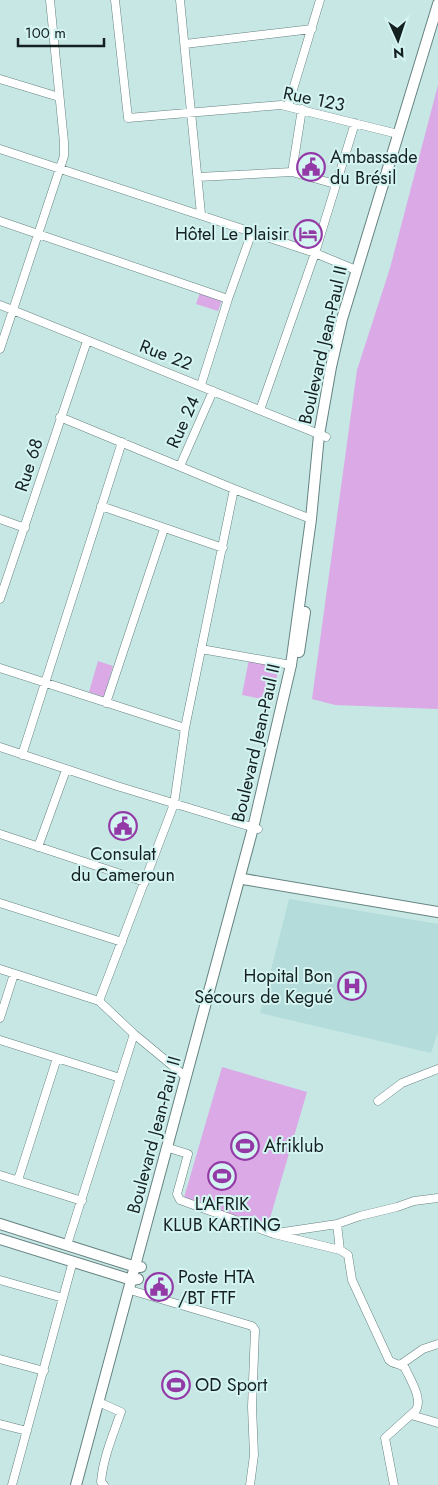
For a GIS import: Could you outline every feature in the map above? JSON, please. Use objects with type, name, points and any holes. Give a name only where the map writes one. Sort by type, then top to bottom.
[{"type":"main road","name":"Boulevard Jean-Paul II","points":[[256,828],[291,665],[331,367],[356,270],[438,4]]},
{"type":"main road","name":"Boulevard Jean-Paul II","points":[[76,1485],[132,1291],[186,1077],[291,697],[303,634],[322,436],[337,364],[359,278],[438,24]]},
{"type":"main road","name":"Boulevard Jean-Paul II","points":[[138,1267],[172,1150],[241,880]]},
{"type":"main road","points":[[241,880],[438,912]]},
{"type":"main road","points":[[0,1224],[138,1267]]},
{"type":"main road","points":[[0,1238],[135,1280]]},
{"type":"main road","name":"Boulevard Jean-Paul II","points":[[81,1485],[132,1291]]},
{"type":"street","points":[[0,349],[64,156],[50,0]]},
{"type":"street","name":"Rue 123","points":[[115,0],[128,118],[275,105],[302,109],[398,134]]},
{"type":"street","points":[[180,0],[201,214]]},
{"type":"street","points":[[288,106],[320,0]]},
{"type":"street","points":[[185,44],[312,29]]},
{"type":"street","points":[[0,79],[59,98]]},
{"type":"street","points":[[292,172],[302,109]]},
{"type":"street","points":[[260,410],[315,253],[355,123]]},
{"type":"street","points":[[0,148],[315,253],[356,270]]},
{"type":"street","points":[[198,177],[292,172],[335,184]]},
{"type":"street","points":[[0,221],[228,299]]},
{"type":"street","points":[[201,385],[228,299],[252,232]]},
{"type":"street","name":"Rue 22","points":[[0,305],[201,385],[322,436]]},
{"type":"street","name":"Rue 68","points":[[0,598],[87,341]]},
{"type":"street","name":"Rue 24","points":[[180,466],[213,390]]},
{"type":"street","points":[[60,417],[310,519]]},
{"type":"street","points":[[22,755],[122,442]]},
{"type":"street","points":[[99,1001],[174,804],[185,728],[234,489]]},
{"type":"street","points":[[101,506],[223,548]]},
{"type":"street","points":[[0,519],[25,528]]},
{"type":"street","points":[[106,703],[164,528]]},
{"type":"street","points":[[201,649],[291,665]]},
{"type":"street","points":[[0,668],[185,728]]},
{"type":"street","points":[[0,747],[66,770],[256,828]]},
{"type":"street","points":[[38,847],[66,770]]},
{"type":"street","points":[[0,834],[145,882]]},
{"type":"street","points":[[0,903],[122,942]]},
{"type":"street","points":[[0,969],[99,1001],[134,1034],[186,1077]]},
{"type":"street","points":[[0,1018],[14,974]]},
{"type":"street","points":[[67,1245],[134,1034]]},
{"type":"street","points":[[0,1040],[120,1078]]},
{"type":"street","points":[[18,1180],[57,1058]]},
{"type":"street","points":[[378,1101],[402,1083],[438,1070]]},
{"type":"street","points":[[172,1150],[188,1154],[177,1194],[180,1200],[274,1234],[340,1250],[348,1255],[352,1280],[392,1364],[400,1364],[424,1349],[438,1344]]},
{"type":"street","points":[[0,1175],[82,1201]]},
{"type":"street","points":[[274,1234],[337,1224],[414,1201],[438,1198]]},
{"type":"street","points":[[337,1224],[340,1250]]},
{"type":"street","points":[[12,1485],[73,1262]]},
{"type":"street","points":[[0,1280],[63,1298]]},
{"type":"street","points":[[132,1291],[252,1326],[255,1330],[252,1407],[254,1455],[250,1485]]},
{"type":"street","points":[[0,1359],[44,1371]]},
{"type":"street","points":[[394,1485],[385,1438],[418,1407],[418,1398],[406,1368],[400,1364]]},
{"type":"street","points":[[103,1404],[121,1412],[102,1472],[101,1482],[104,1485]]},
{"type":"street","points":[[411,1415],[438,1423]]},
{"type":"street","points":[[0,1424],[27,1431]]},
{"type":"shaded area","points":[[438,85],[438,709],[335,705],[312,699],[357,370],[390,268]]},
{"type":"shaded area","points":[[200,293],[222,300],[218,311],[196,304]]},
{"type":"shaded area","points":[[249,659],[279,665],[272,701],[242,695]]},
{"type":"shaded area","points":[[98,661],[113,666],[104,697],[89,692]]},
{"type":"shaded area","name":"Hopital Bon Sécours de Kegué","points":[[289,899],[438,924],[438,1032],[431,1053],[260,1013]]},
{"type":"shaded area","name":"Afriklub","points":[[222,1067],[307,1092],[268,1225],[183,1201]]},
{"type":"place","name":"Ambassade du Brésil","points":[[311,167]]},
{"type":"place","name":"Hôtel Le Plaisir","points":[[308,234]]},
{"type":"place","name":"Consulat du Cameroun","points":[[123,826]]},
{"type":"place","name":"Hopital Bon Sécours de Kegué","points":[[352,986]]},
{"type":"place","name":"Afriklub","points":[[245,1146]]},
{"type":"place","name":"L'AFRIK KLUB KARTING","points":[[222,1176]]},
{"type":"place","name":"Poste HTA /BT FTF","points":[[159,1287]]},
{"type":"place","name":"OD Sport","points":[[176,1385]]}]
